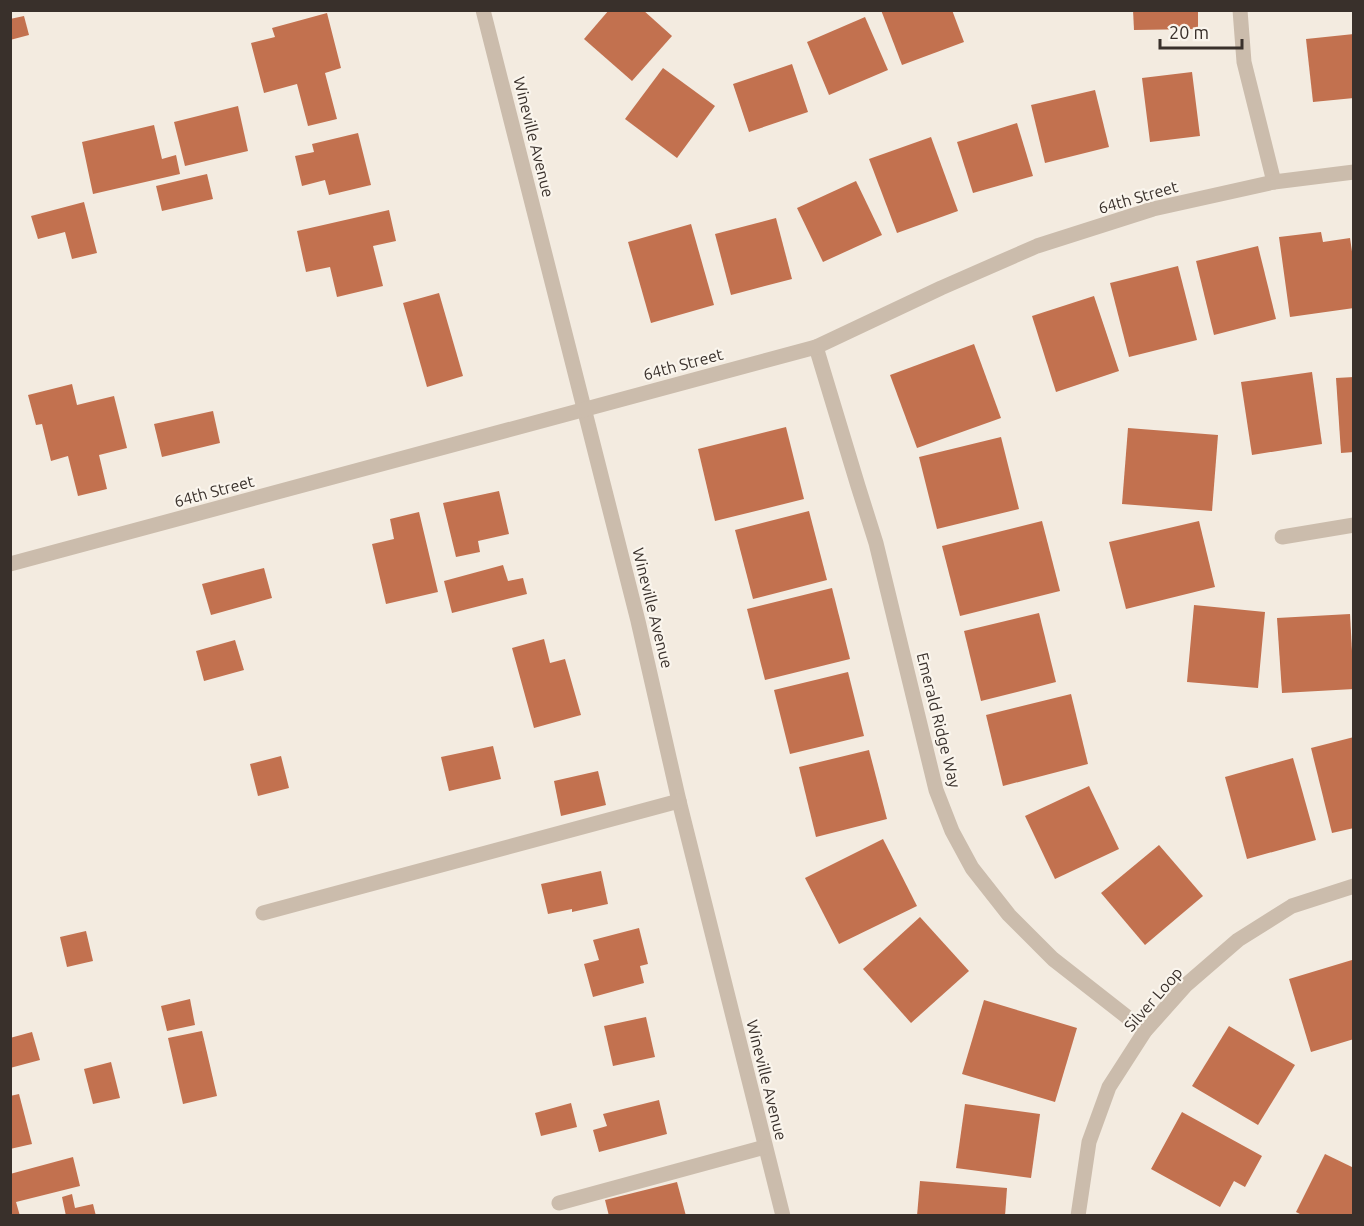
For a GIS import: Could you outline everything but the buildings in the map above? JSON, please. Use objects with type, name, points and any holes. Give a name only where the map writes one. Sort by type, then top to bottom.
[{"type":"street","name":"Wineville Avenue","points":[[483,10],[638,621],[679,801],[783,1215]]},
{"type":"street","points":[[1240,10],[1244,62],[1274,182]]},
{"type":"street","name":"64th Street","points":[[10,564],[816,347],[941,288],[1038,246],[1153,209],[1274,182],[1353,172]]},
{"type":"street","name":"Emerald Ridge Way","points":[[816,347],[876,543],[936,790],[952,831],[972,868],[1009,915],[1053,959],[1145,1031]]},
{"type":"street","points":[[1282,537],[1353,525]]},
{"type":"street","points":[[263,913],[679,801]]},
{"type":"street","name":"Silver Loop","points":[[1078,1215],[1089,1142],[1109,1087],[1145,1031],[1186,985],[1238,940],[1292,906],[1353,886]]},
{"type":"street","points":[[559,1203],[765,1147]]}]
